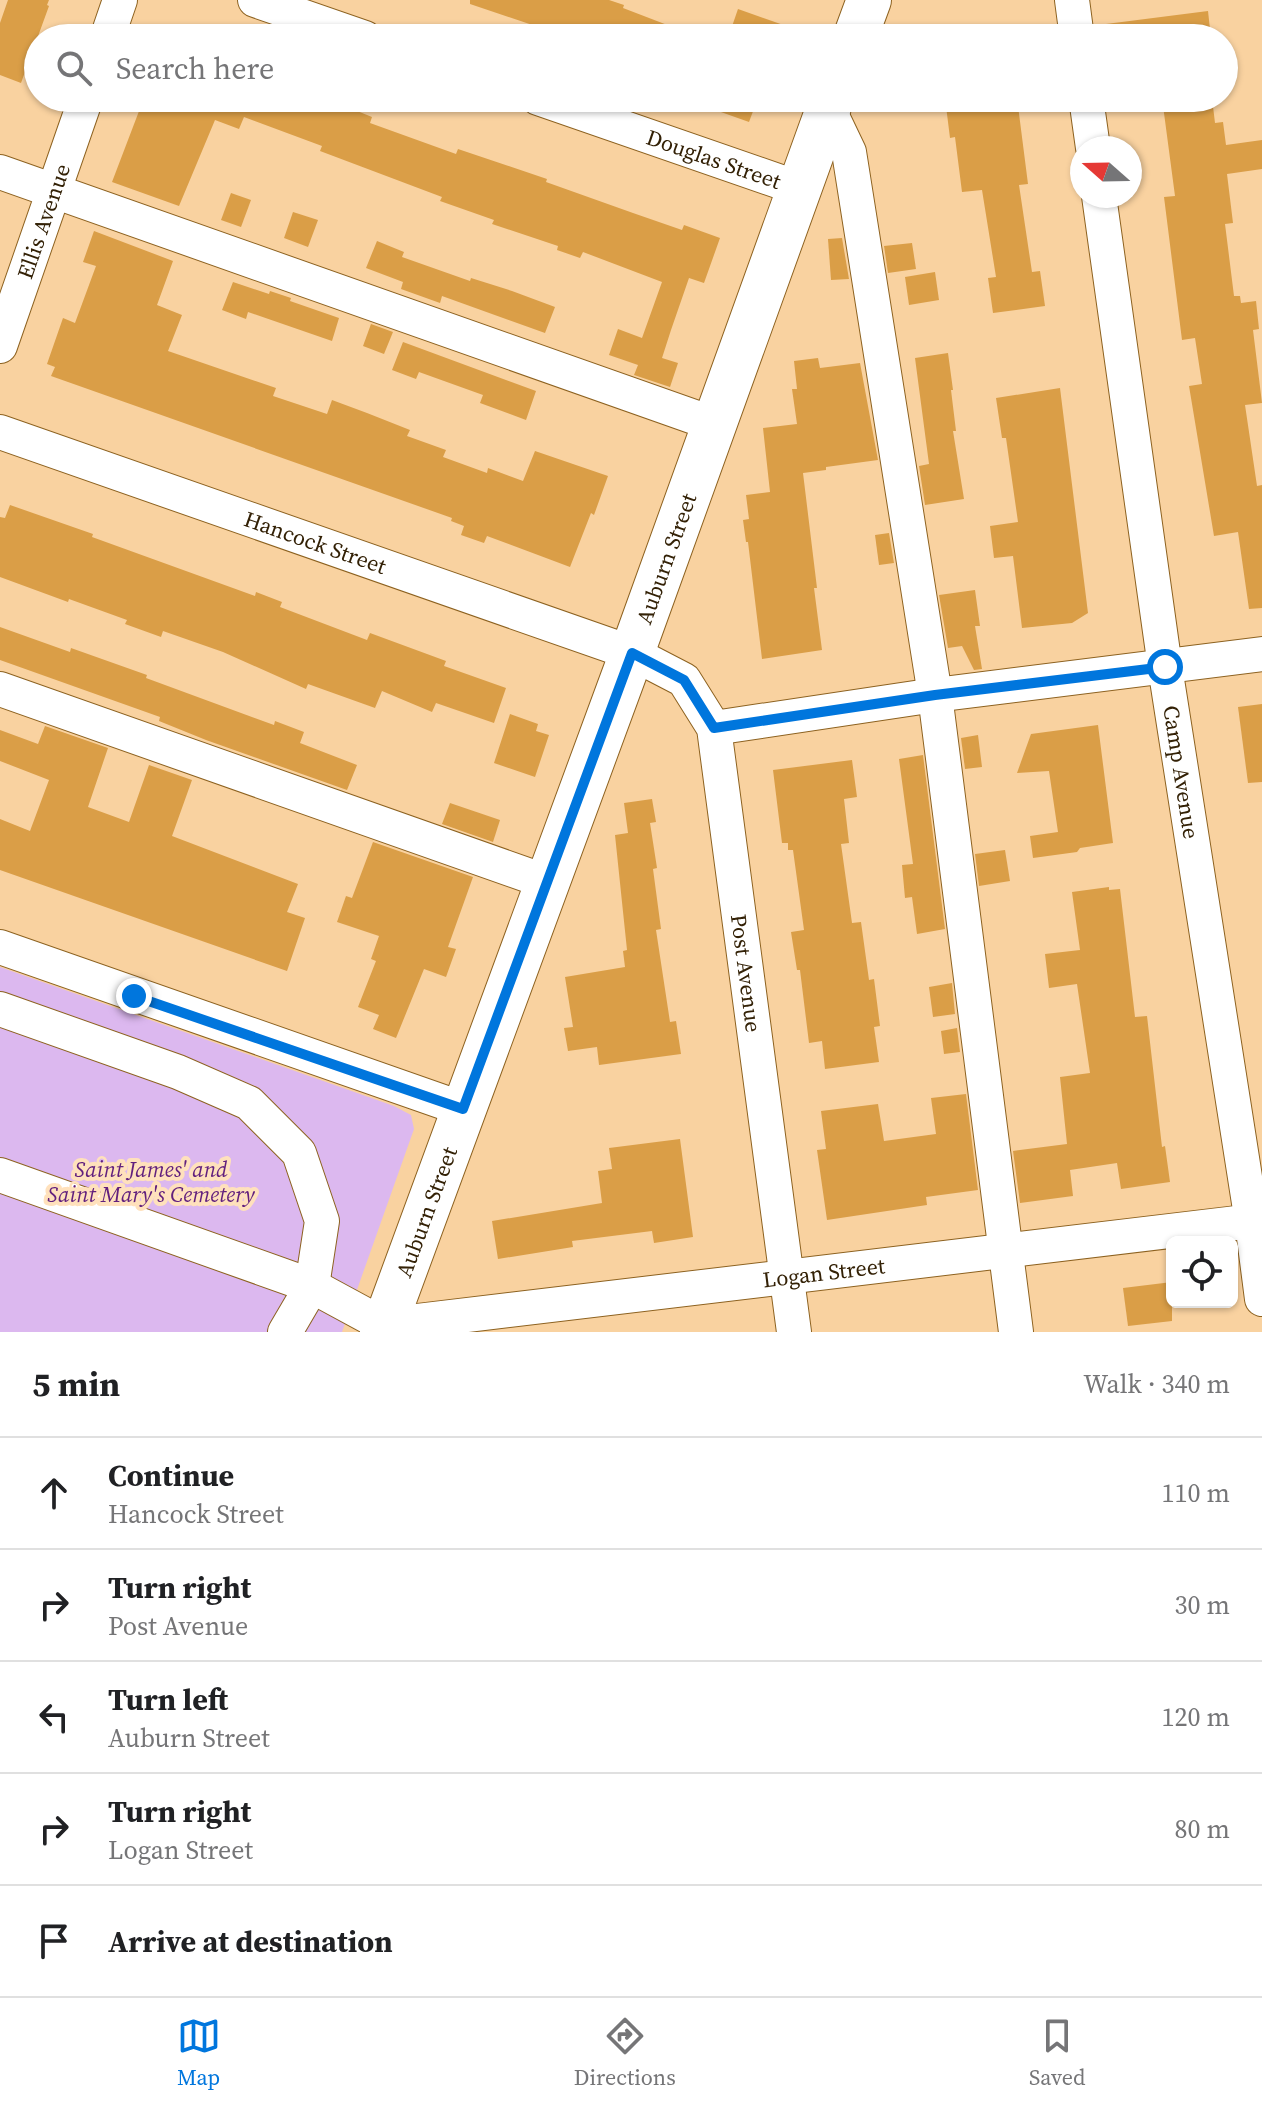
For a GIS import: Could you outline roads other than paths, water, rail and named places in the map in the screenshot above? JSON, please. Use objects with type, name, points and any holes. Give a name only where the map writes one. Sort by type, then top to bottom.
[{"type":"main road","points":[[860,24],[869,0]]},
{"type":"main road","name":"Auburn Street","points":[[383,1328],[632,653],[827,112]]},
{"type":"street","points":[[112,24],[120,0]]},
{"type":"street","points":[[255,0],[324,24]]},
{"type":"street","points":[[1072,0],[1075,24]]},
{"type":"street","name":"Ellis Avenue","points":[[0,346],[81,112]]},
{"type":"street","name":"Douglas Street","points":[[578,112],[798,188]]},
{"type":"street","points":[[833,112],[849,152],[935,695],[1016,1332]]},
{"type":"street","points":[[1088,112],[1091,136]]},
{"type":"street","points":[[0,172],[714,424]]},
{"type":"street","name":"Camp Avenue","points":[[1101,208],[1165,667],[1257,1221],[1262,1299]]},
{"type":"street","name":"Hancock Street","points":[[0,432],[632,653]]},
{"type":"street","name":"Post Avenue","points":[[632,653],[684,680],[714,728],[794,1332]]},
{"type":"street","points":[[714,728],[935,695],[1262,654]]},
{"type":"street","points":[[0,689],[547,882]]},
{"type":"street","points":[[0,947],[463,1109]]},
{"type":"street","points":[[0,1009],[178,1072],[249,1103],[299,1153],[322,1221],[312,1286],[287,1331]]},
{"type":"street","points":[[0,1175],[312,1286],[383,1328]]},
{"type":"street","name":"Logan Street","points":[[383,1328],[542,1319],[788,1278],[1257,1221]]},
{"type":"park label","name":"Saint James' and Saint Mary's Cemetery","points":[[151,1182]]}]
